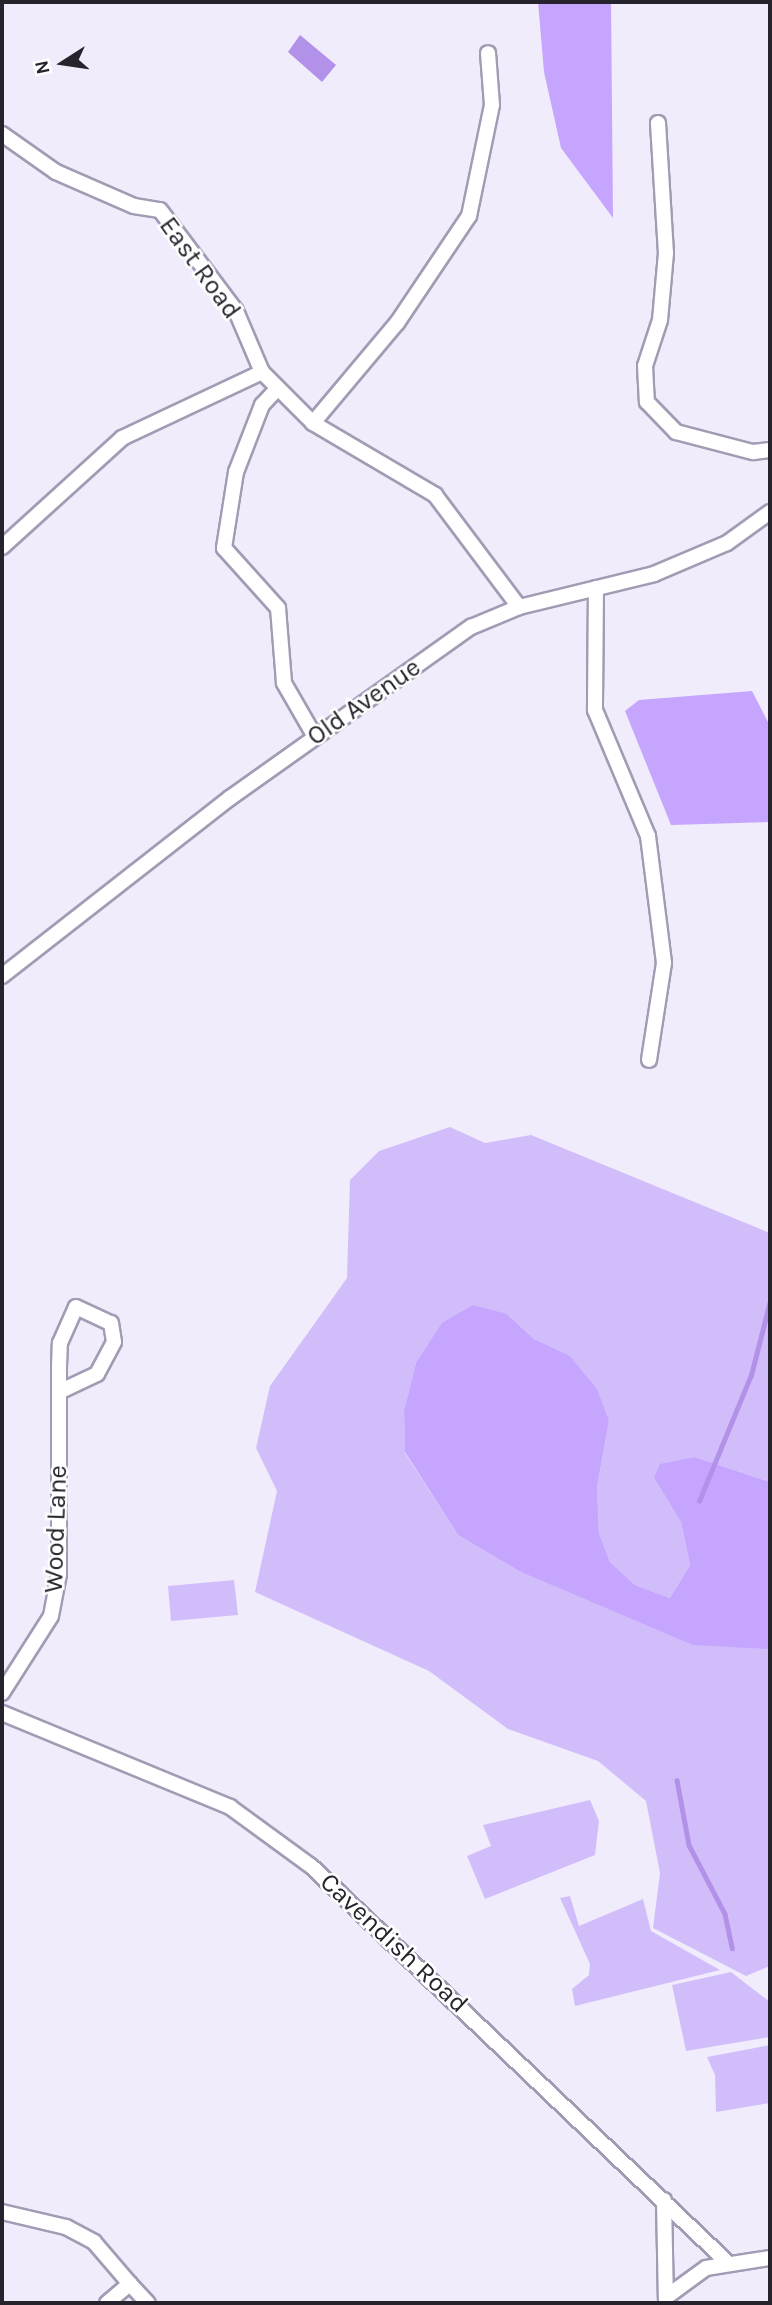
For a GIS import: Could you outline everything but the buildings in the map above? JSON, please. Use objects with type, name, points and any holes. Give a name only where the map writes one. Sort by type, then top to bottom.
[{"type":"street","points":[[313,423],[397,323],[469,216],[492,105],[488,53]]},
{"type":"street","points":[[658,123],[666,253],[660,320],[645,366],[647,402],[676,432],[753,452],[770,450]]},
{"type":"street","name":"East Road","points":[[2,134],[56,172],[134,206],[160,210],[236,311],[262,372],[277,389],[313,423],[435,495],[519,607]]},
{"type":"street","points":[[2,547],[122,438],[262,372]]},
{"type":"street","points":[[277,389],[262,405],[236,472],[224,548],[278,608],[284,683],[315,737]]},
{"type":"street","name":"Old Avenue","points":[[2,976],[315,737],[471,627],[519,607],[596,588],[701,556],[770,512]]},
{"type":"street","points":[[596,588],[595,710],[648,836],[664,963],[649,1060]]},
{"type":"street","name":"Wood Lane","points":[[2,1693],[51,1616],[57,1584],[59,1392],[60,1343],[76,1307],[111,1323],[114,1342],[97,1374],[59,1392]]},
{"type":"street","name":"Cavendish Road","points":[[2,1713],[230,1807],[311,1866],[727,2262]]},
{"type":"street","points":[[664,2200],[666,2299]]},
{"type":"street","points":[[2,2212],[66,2227],[93,2242],[148,2303]]},
{"type":"street","points":[[666,2299],[692,2275],[727,2262],[770,2258]]},
{"type":"street","points":[[107,2303],[130,2284]]},
{"type":"shaded area","points":[[538,2],[611,2],[613,218],[561,148],[544,72]]},
{"type":"shaded area","points":[[300,35],[336,65],[322,82],[288,52]]},
{"type":"shaded area","points":[[752,691],[770,726],[770,822],[671,825],[625,711],[639,700]]},
{"type":"shaded area","points":[[450,1127],[485,1143],[531,1135],[770,1233],[770,1482],[695,1457],[654,1478],[681,1522],[690,1565],[670,1598],[635,1585],[610,1562],[599,1533],[597,1487],[609,1421],[569,1355],[534,1339],[507,1314],[416,1363],[404,1412],[405,1453],[458,1535],[519,1571],[770,1649],[770,1966],[746,1976],[653,1928],[660,1873],[646,1801],[598,1761],[508,1729],[429,1671],[255,1592],[277,1491],[256,1448],[270,1386],[347,1278],[350,1180],[379,1151]]},
{"type":"shaded area","points":[[473,1305],[507,1314],[534,1339],[569,1355],[597,1389],[609,1421],[597,1487],[599,1533],[610,1562],[635,1585],[670,1598],[690,1565],[681,1522],[654,1478],[660,1464],[695,1457],[770,1482],[770,1649],[693,1645],[519,1571],[458,1535],[405,1452],[404,1411],[416,1363],[442,1323]]},
{"type":"shaded area","points":[[234,1580],[238,1615],[171,1621],[168,1586]]},
{"type":"shaded area","points":[[590,1800],[599,1821],[595,1855],[485,1899],[467,1856],[491,1846],[483,1825]]},
{"type":"shaded area","points":[[570,1896],[579,1926],[643,1899],[651,1931],[720,1970],[575,2006],[572,1989],[589,1975],[590,1964],[560,1898]]},
{"type":"shaded area","points":[[731,1972],[770,2002],[770,2037],[686,2051],[672,1985]]},
{"type":"shaded area","points":[[770,2045],[770,2103],[716,2112],[715,2075],[707,2057]]},
{"type":"waterway","points":[[699,1501],[751,1375],[770,1301]]},
{"type":"waterway","points":[[677,1780],[689,1845],[725,1914],[732,1948]]}]
